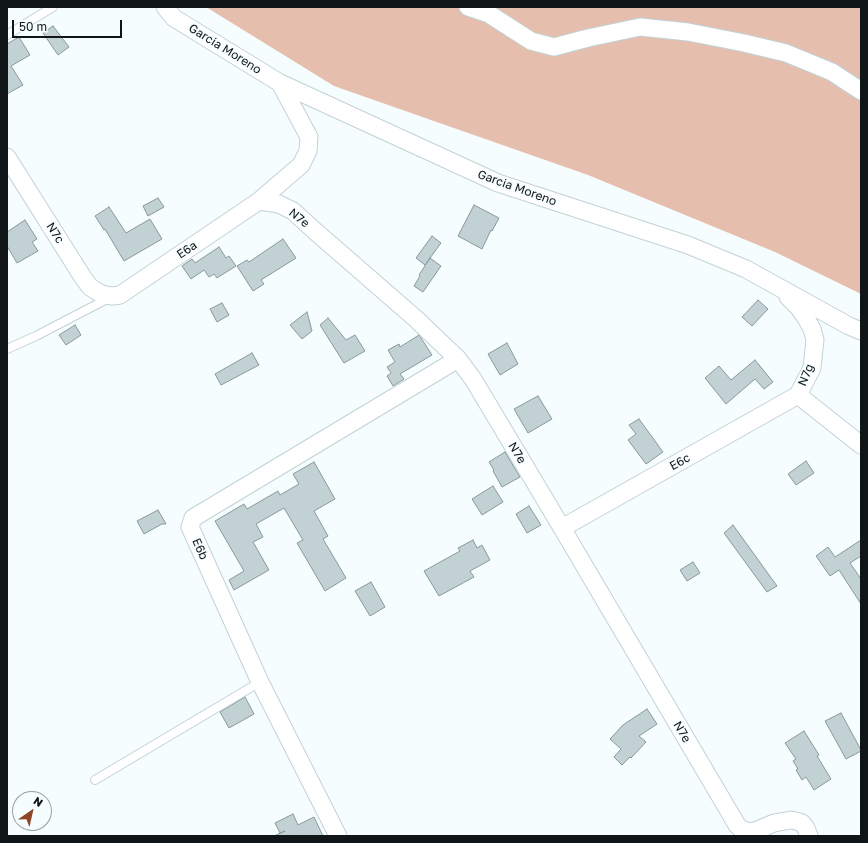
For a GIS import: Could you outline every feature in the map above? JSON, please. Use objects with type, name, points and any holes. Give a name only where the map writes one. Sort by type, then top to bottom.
[{"type":"street","name":"Garcia Moreno","points":[[166,7],[174,18],[280,83],[498,183],[688,245],[746,269],[849,326],[861,331]]},
{"type":"street","points":[[468,7],[489,14],[531,41],[554,47],[640,27],[688,32],[744,43],[786,53],[832,72],[861,91]]},
{"type":"street","points":[[259,201],[301,165],[308,151],[309,137],[280,83]]},
{"type":"street","name":"N7c","points":[[7,157],[90,287],[105,295],[113,296]]},
{"type":"street","name":"E6a","points":[[113,296],[120,295],[259,201]]},
{"type":"street","name":"N7e","points":[[259,201],[279,204],[293,211],[415,318],[458,359],[473,379],[737,826],[751,833],[774,823],[796,820],[802,823],[809,836]]},
{"type":"street","name":"N7g","points":[[778,286],[799,308],[812,330],[814,340],[812,368],[798,395],[861,445]]},
{"type":"street","name":"E6b","points":[[338,836],[260,682],[190,527],[193,518],[458,359]]},
{"type":"street","name":"E6c","points":[[562,528],[798,395]]},
{"type":"lane","points":[[7,35],[53,7]]},
{"type":"lane","points":[[7,349],[36,336],[113,296]]},
{"type":"lane","points":[[96,780],[260,682]]},
{"type":"shaded area","points":[[206,7],[861,7],[861,294],[775,252],[588,175],[334,86]]},
{"type":"building","points":[[53,26],[69,47],[58,55],[43,33]]},
{"type":"building","points":[[19,37],[30,55],[11,66],[23,85],[7,94],[7,44]]},
{"type":"building","points":[[158,198],[164,207],[148,216],[143,206]]},
{"type":"building","points":[[474,205],[499,218],[492,231],[491,230],[482,249],[458,236]]},
{"type":"building","points":[[109,207],[126,233],[150,219],[162,239],[124,261],[105,229],[104,230],[95,216]]},
{"type":"building","points":[[25,220],[37,239],[32,242],[38,251],[17,263],[7,246],[7,232]]},
{"type":"building","points":[[432,236],[441,243],[425,265],[416,258]]},
{"type":"building","points":[[283,239],[296,258],[261,280],[264,284],[253,291],[237,266],[247,260],[249,262]]},
{"type":"building","points":[[219,247],[226,258],[229,256],[236,266],[217,278],[214,274],[209,277],[204,270],[191,279],[182,266],[192,259],[195,263]]},
{"type":"building","points":[[430,258],[441,266],[423,292],[414,286]]},
{"type":"building","points":[[758,300],[768,309],[752,326],[742,317]]},
{"type":"building","points":[[222,303],[229,315],[217,322],[210,309]]},
{"type":"building","points":[[307,312],[312,331],[302,339],[290,325]]},
{"type":"building","points":[[328,318],[346,340],[355,335],[365,351],[344,363],[320,325]]},
{"type":"building","points":[[75,325],[81,335],[66,345],[59,335]]},
{"type":"building","points":[[419,335],[432,355],[400,374],[404,379],[393,386],[387,376],[391,373],[387,367],[395,362],[388,350],[399,344],[400,347]]},
{"type":"building","points":[[507,343],[518,364],[500,375],[488,354]]},
{"type":"building","points":[[252,353],[259,365],[221,385],[215,374]]},
{"type":"building","points":[[755,360],[773,382],[764,389],[755,379],[726,404],[705,378],[719,366],[731,380]]},
{"type":"building","points":[[538,396],[552,419],[528,433],[514,409]]},
{"type":"building","points":[[639,419],[663,452],[646,464],[628,440],[636,434],[629,425]]},
{"type":"building","points":[[505,452],[520,477],[502,487],[489,462]]},
{"type":"building","points":[[806,461],[814,473],[796,485],[788,474]]},
{"type":"building","points":[[314,462],[335,499],[314,511],[328,536],[323,539],[346,578],[325,591],[297,543],[303,540],[284,508],[256,524],[263,537],[253,542],[269,570],[234,590],[229,580],[244,571],[215,521],[244,504],[247,509],[278,491],[280,495],[299,484],[293,474]]},
{"type":"building","points":[[493,486],[503,502],[482,515],[472,499]]},
{"type":"building","points":[[529,506],[541,525],[527,533],[516,514]]},
{"type":"building","points":[[158,510],[166,524],[162,524],[144,534],[137,521]]},
{"type":"building","points":[[733,525],[777,586],[767,592],[724,533]]},
{"type":"building","points":[[473,540],[477,548],[482,545],[490,560],[470,571],[474,577],[439,596],[424,571],[460,551],[458,548]]},
{"type":"building","points":[[861,540],[861,556],[850,563],[861,579],[861,604],[839,570],[830,576],[816,556],[828,547],[835,557]]},
{"type":"building","points":[[693,562],[700,573],[687,581],[680,570]]},
{"type":"building","points":[[371,582],[385,607],[370,616],[355,591]]},
{"type":"building","points":[[245,697],[254,714],[229,728],[220,712]]},
{"type":"building","points":[[647,709],[657,724],[639,736],[646,742],[622,765],[614,757],[621,749],[610,739],[623,725]]},
{"type":"building","points":[[841,713],[861,750],[846,759],[825,721]]},
{"type":"building","points":[[804,731],[819,755],[817,756],[831,779],[814,790],[806,777],[802,780],[793,761],[796,759],[785,743]]},
{"type":"building","points":[[293,814],[298,825],[314,817],[323,836],[274,836],[285,831],[280,833],[275,823]]}]
